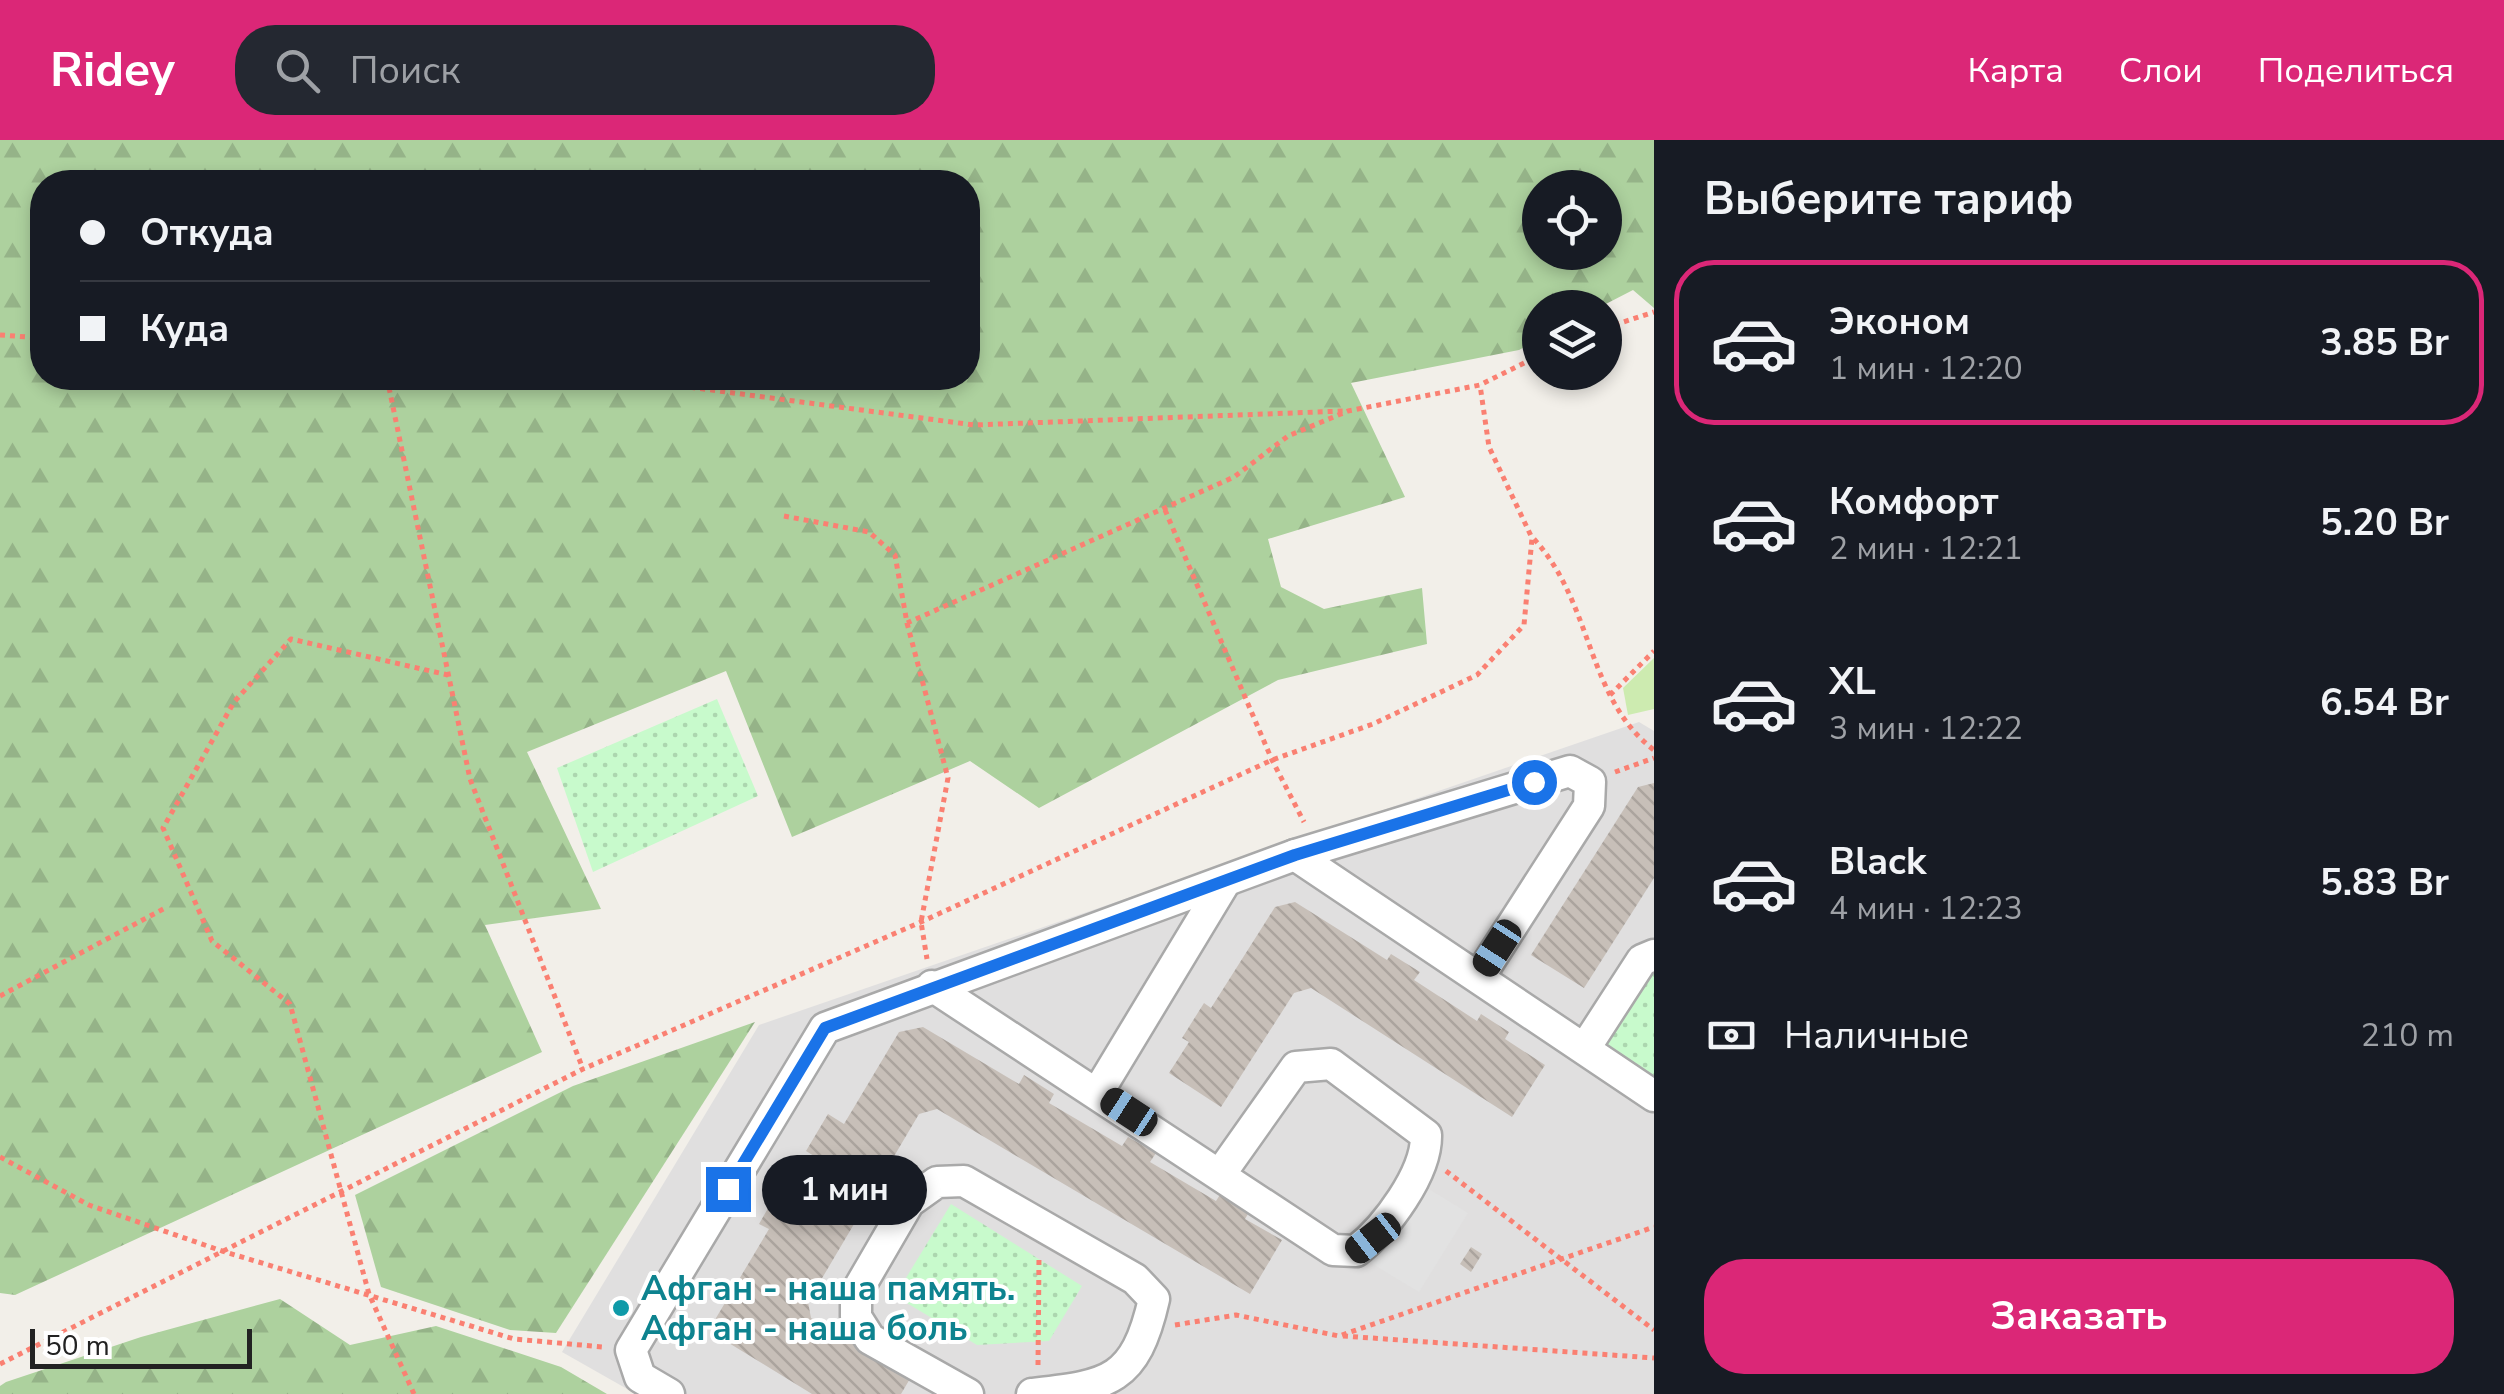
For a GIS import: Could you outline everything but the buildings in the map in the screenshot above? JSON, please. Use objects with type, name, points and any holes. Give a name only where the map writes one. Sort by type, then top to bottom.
[{"type":"lane","points":[[668,1394],[640,1378],[631,1350],[825,1028],[1306,852],[1570,771],[1590,782],[1588,806],[1478,977]]},
{"type":"lane","points":[[1306,852],[1478,977],[1654,1096]]},
{"type":"lane","points":[[1098,1092],[1224,882]]},
{"type":"lane","points":[[1585,1048],[1642,960],[1654,955]]},
{"type":"lane","points":[[932,986],[1334,1250],[1356,1251],[1373,1238],[1426,1156],[1426,1136],[1331,1064],[1296,1067],[1222,1173]]},
{"type":"lane","points":[[968,1394],[870,1339],[856,1317],[856,1293],[910,1202],[937,1182],[964,1181],[1135,1279],[1154,1299],[1148,1330],[1115,1376],[1094,1387],[1035,1394]]},
{"type":"path","points":[[1622,322],[1654,312]]},
{"type":"path","points":[[0,336],[30,337]]},
{"type":"path","points":[[711,390],[974,425],[1348,411],[1480,385],[1522,364]]},
{"type":"path","points":[[1480,385],[1490,447],[1532,538],[1564,579],[1578,607],[1609,696],[1632,733],[1654,750]]},
{"type":"path","points":[[389,390],[470,780],[584,1070]]},
{"type":"path","points":[[907,623],[1234,477],[1288,436],[1348,411]]},
{"type":"path","points":[[1165,510],[1272,760],[1306,852]]},
{"type":"path","points":[[784,516],[869,532],[895,555],[907,623],[948,778],[921,922],[932,986]]},
{"type":"path","points":[[0,1364],[584,1070],[921,922],[1272,760],[1373,724],[1477,675],[1524,625],[1532,538]]},
{"type":"path","points":[[414,1394],[368,1294],[344,1190],[290,1004],[212,941],[163,828],[234,702],[291,639],[448,675]]},
{"type":"path","points":[[1609,696],[1654,651]]},
{"type":"path","points":[[1590,782],[1654,758]]},
{"type":"path","points":[[0,996],[167,907]]},
{"type":"path","points":[[1426,1156],[1654,1330]]},
{"type":"path","points":[[0,1157],[89,1205],[222,1251],[514,1339],[631,1350]]},
{"type":"path","points":[[1035,1394],[1040,1223]]},
{"type":"path","points":[[1339,1336],[1654,1226]]},
{"type":"path","points":[[1148,1330],[1236,1315],[1339,1336],[1654,1358]]},
{"type":"shaded area","points":[[1639,722],[1654,731],[1654,1394],[636,1394],[562,1352],[759,1025]]},
{"type":"shaded area","points":[[1419,1183],[1468,1213],[1419,1292],[1371,1263]]},
{"type":"green space","points":[[0,140],[1654,140],[1654,308],[1633,290],[1622,296],[1622,290],[1522,290],[1522,348],[1351,383],[1405,497],[1268,539],[1281,587],[1324,609],[1422,588],[1427,644],[1278,680],[1039,808],[970,761],[792,837],[726,671],[527,752],[601,909],[485,925],[542,1052],[15,1295],[0,1293]]},
{"type":"green space","points":[[1654,658],[1654,709],[1628,715],[1623,688]]},
{"type":"green space","points":[[717,699],[758,796],[593,872],[557,768]]},
{"type":"green space","points":[[1654,963],[1654,1087],[1594,1045]]},
{"type":"green space","points":[[755,1022],[556,1333],[510,1330],[381,1287],[355,1195],[573,1086]]},
{"type":"green space","points":[[951,1204],[1082,1286],[1049,1341],[977,1345],[895,1296]]},
{"type":"green space","points":[[280,1299],[350,1345],[436,1326],[561,1367],[607,1394],[0,1394],[0,1386],[6,1382],[141,1337]]},
{"type":"place","name":"Афган - наша память. Афган - наша боль","points":[[621,1308]]},
{"type":"route","points":[[728,1189],[825,1028],[1295,855],[1534,782]]}]
